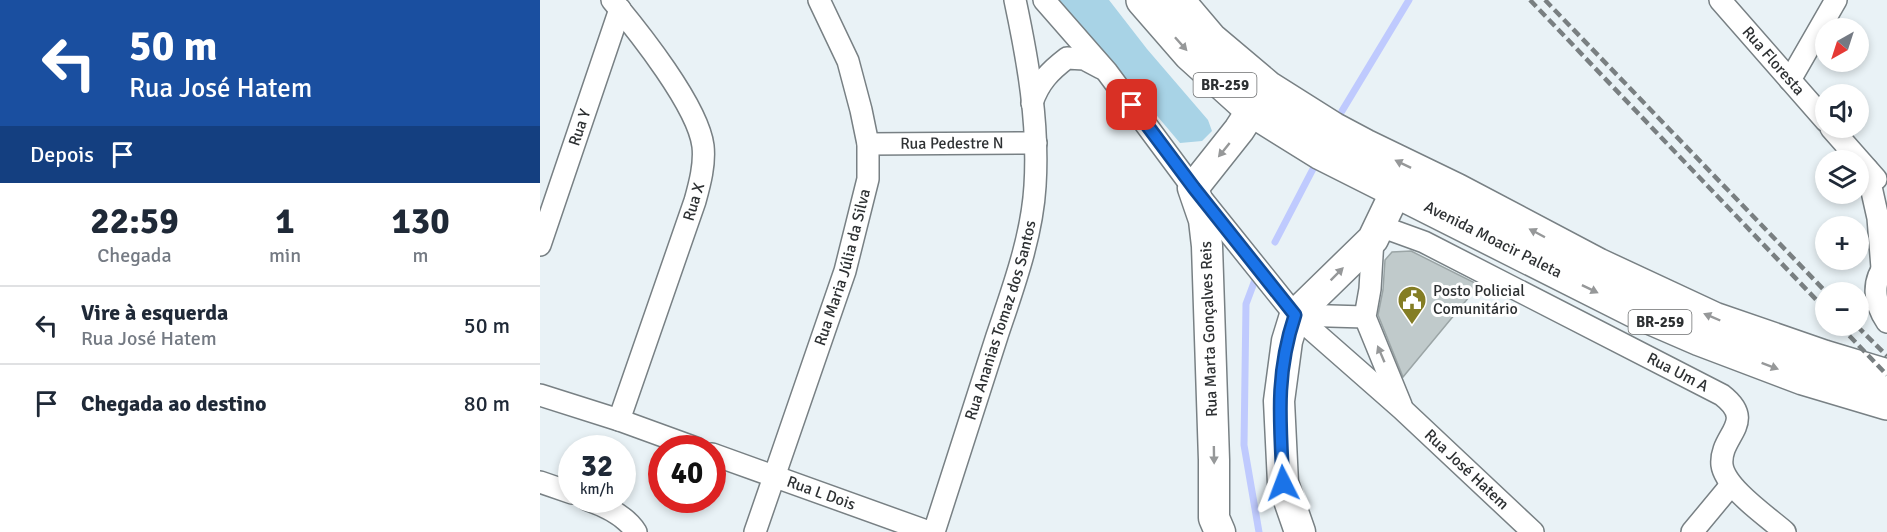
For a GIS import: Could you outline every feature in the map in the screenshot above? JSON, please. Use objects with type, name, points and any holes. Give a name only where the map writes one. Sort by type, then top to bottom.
[{"type":"main road","name":"Avenida Moacir Paleta","points":[[1143,0],[1190,54],[1252,110],[1321,153],[1396,191],[1450,203],[1598,265],[1714,319],[1887,376]]},
{"type":"main road","name":"Avenida Moacir Paleta","points":[[1177,0],[1210,39],[1268,88],[1450,203],[1633,310],[1700,339],[1803,378],[1887,403]]},
{"type":"street","name":"Rua Maria Júlia da Silva","points":[[754,532],[845,271],[868,179],[868,144],[848,61],[819,0]]},
{"type":"street","name":"Rua Ananias Tomaz dos Santos","points":[[932,532],[1012,289],[1027,235],[1035,188],[1036,143],[1032,103],[1027,57],[1015,0]]},
{"type":"street","name":"Rua José Hatem","points":[[1044,0],[1107,72],[1194,188],[1295,315],[1402,409],[1533,532]]},
{"type":"street","name":"Rua Floresta","points":[[1720,0],[1815,108]]},
{"type":"street","points":[[1790,80],[1836,0]]},
{"type":"street","name":"Rua Y","points":[[540,245],[546,206],[621,3]]},
{"type":"street","name":"Rua X","points":[[618,420],[695,201],[702,177],[703,145],[690,112],[671,78],[621,3]]},
{"type":"street","points":[[1032,103],[1037,89],[1050,71],[1067,58],[1084,59],[1107,72]]},
{"type":"street","points":[[1194,188],[1252,110]]},
{"type":"street","points":[[1840,138],[1850,150]]},
{"type":"street","name":"Rua Pedestre N","points":[[868,144],[1036,143]]},
{"type":"street","points":[[1869,171],[1887,191]]},
{"type":"street","points":[[1869,178],[1885,265],[1876,282],[1876,296],[1879,311],[1887,322]]},
{"type":"street","name":"Rua Marta Gonçalves Reis","points":[[1194,188],[1207,246],[1215,528]]},
{"type":"street","points":[[1300,532],[1283,483],[1279,400],[1285,350],[1295,315],[1376,232],[1396,191]]},
{"type":"street","points":[[1295,315],[1365,317],[1376,232]]},
{"type":"street","name":"Rua Um A","points":[[1376,232],[1424,242],[1722,395],[1736,408],[1738,416],[1723,456],[1722,466],[1731,485]]},
{"type":"street","name":"Rua José Hatem","points":[[1365,317],[1402,409]]},
{"type":"street","points":[[540,395],[660,435]]},
{"type":"street","name":"Rua L Dois","points":[[726,459],[932,532]]},
{"type":"street","points":[[540,482],[558,488]]},
{"type":"street","points":[[1692,532],[1731,485],[1785,532]]},
{"type":"street","points":[[615,513],[636,532]]},
{"type":"shaded area","points":[[1059,0],[1109,0],[1147,49],[1208,120],[1212,131],[1202,141],[1180,143]]},
{"type":"building","name":"Posto Policial Comunitário","points":[[1411,251],[1479,285],[1403,377],[1378,315],[1383,290],[1385,260],[1392,252]]},
{"type":"waterway","points":[[1342,111],[1409,0]]},
{"type":"waterway","points":[[1275,242],[1314,167]]},
{"type":"waterway","points":[[1255,280],[1246,304],[1244,445],[1259,532]]},
{"type":"railway","points":[[1530,0],[1815,298]]},
{"type":"railway","points":[[1545,0],[1816,282]]},
{"type":"railway","points":[[1850,336],[1887,375]]},
{"type":"railway","points":[[1867,336],[1887,356]]},
{"type":"place","name":"Posto Policial Comunitário","points":[[1412,326]]},
{"type":"route","points":[[1132,105],[1194,188],[1295,315],[1283,360],[1279,400],[1283,483]]}]
